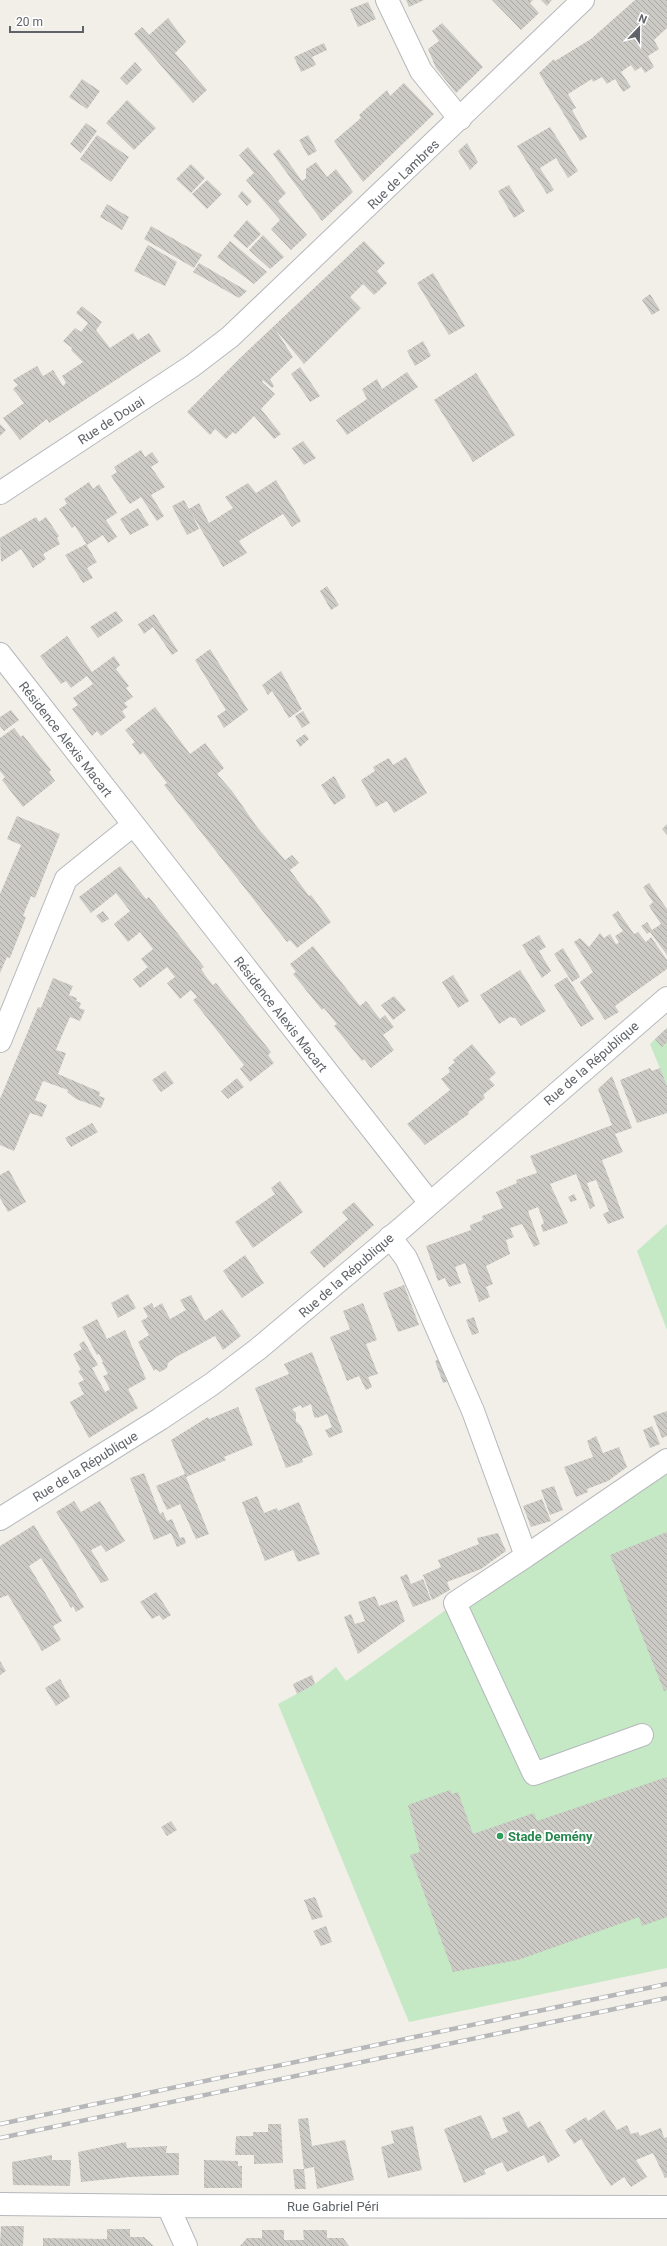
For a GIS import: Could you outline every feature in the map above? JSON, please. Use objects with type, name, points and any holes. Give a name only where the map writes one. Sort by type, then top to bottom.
[{"type":"street","points":[[387,0],[421,72],[460,119]]},
{"type":"street","name":"Rue de Lambres","points":[[220,346],[460,119],[583,0]]},
{"type":"street","name":"Rue de Douai","points":[[0,493],[220,346]]},
{"type":"street","name":"Résidence Alexis Macart","points":[[0,654],[430,1203]]},
{"type":"street","points":[[0,1041],[66,879],[133,825]]},
{"type":"street","name":"Rue de la République","points":[[0,1519],[160,1419],[212,1384],[300,1314],[667,998]]},
{"type":"street","points":[[390,1236],[406,1258],[473,1411],[526,1556]]},
{"type":"street","points":[[642,1735],[534,1774],[455,1603],[667,1460]]},
{"type":"street","name":"Rue Gabriel Péri","points":[[0,2204],[168,2206],[667,2207]]},
{"type":"street","points":[[168,2206],[186,2246]]},
{"type":"green space","points":[[667,1028],[667,1086],[650,1044]]},
{"type":"green space","points":[[667,1224],[667,1330],[637,1251]]},
{"type":"green space","name":"Stade Demény","points":[[667,1457],[667,1968],[409,2022],[278,1704],[315,1684],[336,1667],[346,1681],[523,1555]]},
{"type":"building","points":[[406,0],[424,0],[409,7]]},
{"type":"building","points":[[492,0],[533,0],[530,3],[539,13],[521,30]]},
{"type":"building","points":[[541,0],[552,0],[547,6]]},
{"type":"building","points":[[635,0],[667,0],[667,28],[654,40],[659,49],[648,56],[654,67],[645,73],[641,67],[635,71],[631,65],[621,72],[631,87],[623,92],[615,79],[607,84],[602,77],[593,82],[592,79],[568,94],[576,108],[572,110],[587,137],[580,141],[539,73],[554,59],[555,61],[591,39]]},
{"type":"building","points":[[368,2],[376,19],[358,27],[350,9]]},
{"type":"building","points":[[168,18],[186,42],[175,53],[207,90],[193,103],[134,34],[142,27],[149,35]]},
{"type":"building","points":[[442,23],[483,67],[456,93],[436,68],[428,49],[439,41],[432,31]]},
{"type":"building","points":[[324,43],[327,50],[312,57],[316,65],[301,72],[294,57]]},
{"type":"building","points":[[135,62],[142,70],[127,85],[120,78]]},
{"type":"building","points":[[82,79],[100,91],[87,109],[69,97]]},
{"type":"building","points":[[404,83],[434,114],[363,182],[334,141],[361,118],[359,115],[387,90],[390,96]]},
{"type":"building","points":[[127,100],[156,128],[134,150],[106,123]]},
{"type":"building","points":[[86,123],[97,131],[81,153],[70,144]]},
{"type":"building","points":[[550,127],[578,171],[568,178],[556,158],[540,168],[554,190],[547,194],[517,146]]},
{"type":"building","points":[[97,135],[129,157],[111,182],[80,159]]},
{"type":"building","points":[[308,135],[317,151],[308,156],[299,140]]},
{"type":"building","points":[[467,143],[478,162],[470,170],[458,151]]},
{"type":"building","points":[[248,147],[286,193],[278,201],[307,235],[291,250],[271,229],[280,220],[246,180],[254,173],[239,155]]},
{"type":"building","points":[[279,149],[302,181],[306,178],[306,169],[316,162],[327,177],[336,169],[353,192],[322,221],[273,154]]},
{"type":"building","points":[[191,164],[205,178],[191,193],[176,179]]},
{"type":"building","points":[[207,180],[222,194],[207,209],[192,194]]},
{"type":"building","points":[[509,185],[525,211],[514,218],[498,191]]},
{"type":"building","points":[[242,191],[252,201],[247,206],[238,196]]},
{"type":"building","points":[[107,204],[129,217],[122,230],[100,217]]},
{"type":"building","points":[[247,220],[261,234],[247,248],[233,236]]},
{"type":"building","points":[[151,226],[202,255],[194,268],[144,239]]},
{"type":"building","points":[[263,235],[284,257],[270,269],[249,250]]},
{"type":"building","points":[[230,241],[267,272],[254,284],[217,257]]},
{"type":"building","points":[[364,241],[385,263],[377,271],[387,283],[374,295],[363,284],[350,297],[361,308],[304,364],[275,329],[293,357],[270,379],[274,386],[272,388],[263,380],[262,382],[275,394],[261,409],[281,434],[274,439],[254,416],[236,434],[233,432],[226,439],[215,429],[210,435],[187,412],[240,358]]},
{"type":"building","points":[[148,245],[177,262],[165,286],[134,271]]},
{"type":"building","points":[[199,263],[247,291],[239,298],[193,272]]},
{"type":"building","points":[[433,273],[465,326],[449,335],[417,283]]},
{"type":"building","points":[[650,294],[660,310],[652,315],[642,300]]},
{"type":"building","points":[[82,306],[102,322],[96,330],[110,348],[133,333],[138,340],[149,333],[161,351],[49,423],[47,419],[20,440],[3,418],[24,403],[13,389],[18,385],[13,380],[37,366],[43,376],[53,370],[63,386],[66,383],[62,376],[83,362],[71,350],[72,348],[63,341],[75,328],[81,332],[88,323],[76,313]]},
{"type":"building","points":[[423,341],[431,356],[415,366],[407,351]]},
{"type":"building","points":[[300,367],[320,396],[310,402],[291,374]]},
{"type":"building","points":[[407,372],[418,387],[347,435],[336,420],[367,399],[362,389],[377,379],[382,389]]},
{"type":"building","points":[[476,373],[515,435],[473,462],[434,400]]},
{"type":"building","points":[[0,424],[6,430],[0,436]]},
{"type":"building","points":[[303,441],[316,458],[304,465],[292,448]]},
{"type":"building","points":[[141,450],[145,457],[152,452],[159,462],[151,467],[165,487],[151,495],[164,516],[157,521],[141,497],[130,504],[111,476],[117,472],[114,467]]},
{"type":"building","points":[[276,480],[301,521],[292,527],[283,514],[239,541],[247,553],[223,567],[192,514],[199,529],[187,535],[172,506],[184,500],[189,509],[199,503],[209,523],[233,508],[225,497],[248,483],[256,493]]},
{"type":"building","points":[[89,482],[93,489],[99,484],[117,513],[106,520],[117,537],[108,543],[103,535],[87,545],[75,526],[72,528],[59,509],[67,504],[64,499]]},
{"type":"building","points":[[138,508],[149,525],[130,535],[120,519]]},
{"type":"building","points":[[36,517],[39,522],[46,517],[59,536],[57,538],[60,544],[43,554],[46,559],[33,568],[21,549],[1,562],[0,538]]},
{"type":"building","points":[[86,544],[97,562],[87,568],[93,578],[83,583],[65,555]]},
{"type":"building","points":[[327,586],[339,605],[331,610],[320,591]]},
{"type":"building","points":[[116,611],[123,621],[98,638],[90,627]]},
{"type":"building","points":[[154,614],[178,651],[172,655],[153,627],[144,634],[138,624]]},
{"type":"building","points":[[67,636],[92,672],[114,656],[120,665],[116,669],[129,686],[126,688],[133,697],[124,703],[128,707],[122,711],[126,717],[101,736],[97,731],[92,736],[72,709],[78,705],[73,698],[93,684],[87,676],[71,688],[66,681],[61,684],[40,656]]},
{"type":"building","points":[[210,649],[248,710],[224,728],[217,716],[226,710],[195,660]]},
{"type":"building","points":[[281,671],[302,709],[289,718],[272,691],[268,695],[262,685]]},
{"type":"building","points":[[155,707],[190,754],[205,743],[224,768],[217,774],[232,791],[257,827],[285,860],[292,855],[299,863],[290,870],[331,922],[297,948],[290,940],[287,942],[164,785],[167,783],[143,752],[140,755],[132,744],[135,742],[125,730]]},
{"type":"building","points":[[11,710],[19,720],[4,731],[0,726],[0,717]]},
{"type":"building","points":[[303,711],[310,723],[302,728],[295,716]]},
{"type":"building","points":[[14,728],[21,737],[23,735],[51,770],[49,772],[55,781],[23,807],[2,780],[5,777],[0,771],[0,738]]},
{"type":"building","points":[[305,734],[309,739],[300,747],[296,740]]},
{"type":"building","points":[[406,757],[427,793],[394,813],[387,801],[376,807],[361,780],[375,771],[373,767],[389,758],[393,765]]},
{"type":"building","points":[[334,776],[346,797],[334,805],[321,785]]},
{"type":"building","points":[[17,816],[60,834],[35,898],[31,896],[23,916],[26,917],[10,958],[7,957],[0,973],[0,894],[21,845],[7,839]]},
{"type":"building","points":[[667,824],[667,835],[662,829]]},
{"type":"building","points":[[120,866],[146,899],[149,897],[204,967],[201,969],[207,978],[213,985],[216,983],[271,1052],[268,1055],[274,1063],[250,1082],[240,1069],[244,1065],[193,1000],[197,997],[191,990],[180,999],[167,983],[175,977],[167,967],[140,988],[133,979],[148,967],[141,959],[153,949],[140,932],[128,942],[114,924],[130,911],[116,893],[91,913],[79,897]]},
{"type":"building","points":[[649,883],[667,909],[667,955],[650,932],[647,934],[641,926],[647,922],[652,930],[661,924],[649,906],[653,902],[643,887]]},
{"type":"building","points":[[103,911],[109,919],[102,923],[96,916]]},
{"type":"building","points":[[618,911],[634,934],[638,932],[646,942],[651,937],[667,960],[667,969],[615,1006],[619,1012],[605,1020],[580,982],[593,972],[574,942],[580,938],[589,947],[600,933],[604,938],[610,934],[616,944],[619,943],[615,936],[623,931],[612,915]]},
{"type":"building","points":[[539,935],[546,947],[539,951],[551,971],[542,978],[522,945]]},
{"type":"building","points":[[313,946],[360,1006],[366,1001],[380,1019],[385,1015],[394,1027],[383,1035],[394,1050],[371,1068],[364,1059],[362,1061],[334,1026],[337,1024],[324,1008],[322,1010],[293,974],[296,972],[290,964]]},
{"type":"building","points":[[563,948],[580,977],[572,982],[554,954]]},
{"type":"building","points":[[520,970],[546,1011],[521,1026],[515,1018],[510,1017],[499,1024],[480,995]]},
{"type":"building","points":[[453,975],[469,1001],[458,1008],[442,982]]},
{"type":"building","points":[[567,977],[594,1019],[581,1027],[554,985]]},
{"type":"building","points":[[53,978],[73,986],[69,995],[77,998],[76,1001],[81,1003],[79,1008],[85,1010],[80,1021],[70,1017],[60,1040],[56,1050],[66,1053],[58,1074],[100,1092],[99,1096],[105,1098],[101,1108],[76,1099],[67,1092],[68,1090],[43,1081],[35,1100],[47,1105],[42,1117],[30,1113],[14,1151],[0,1145],[0,1099],[38,1007],[41,1008]]},
{"type":"building","points":[[394,996],[406,1010],[393,1020],[381,1005]]},
{"type":"building","points":[[667,1028],[667,1042],[662,1047],[655,1039]]},
{"type":"building","points":[[472,1044],[496,1073],[489,1079],[495,1085],[483,1095],[485,1098],[468,1112],[469,1114],[425,1145],[407,1124],[450,1090],[441,1079],[450,1072],[448,1068],[455,1062],[453,1060]]},
{"type":"building","points":[[650,1068],[652,1071],[660,1068],[667,1086],[667,1113],[637,1123],[620,1080]]},
{"type":"building","points":[[165,1071],[174,1083],[161,1092],[152,1080]]},
{"type":"building","points":[[612,1076],[632,1128],[615,1134],[623,1152],[602,1160],[624,1218],[608,1224],[603,1214],[609,1211],[596,1180],[587,1183],[595,1206],[590,1209],[576,1174],[550,1184],[568,1223],[543,1232],[541,1225],[544,1223],[538,1207],[528,1211],[540,1244],[534,1247],[522,1224],[510,1228],[514,1237],[506,1240],[510,1254],[486,1266],[493,1284],[486,1287],[490,1297],[479,1302],[465,1263],[455,1267],[461,1283],[449,1287],[445,1278],[438,1281],[426,1246],[471,1230],[470,1225],[483,1220],[482,1216],[503,1208],[496,1192],[517,1183],[516,1180],[537,1173],[530,1156],[612,1125],[598,1089]]},
{"type":"building","points":[[237,1078],[244,1087],[228,1099],[221,1091]]},
{"type":"building","points":[[92,1123],[98,1132],[71,1147],[65,1138]]},
{"type":"building","points":[[9,1170],[26,1202],[8,1212],[0,1198],[0,1175]]},
{"type":"building","points":[[280,1181],[303,1212],[253,1248],[235,1222],[275,1194],[271,1188]]},
{"type":"building","points":[[574,1194],[577,1200],[571,1202],[568,1197]]},
{"type":"building","points":[[354,1202],[374,1225],[324,1268],[310,1252],[348,1219],[342,1212]]},
{"type":"building","points":[[245,1255],[264,1283],[242,1298],[223,1271]]},
{"type":"building","points":[[404,1285],[419,1325],[398,1332],[383,1293]]},
{"type":"building","points":[[128,1294],[136,1308],[118,1318],[111,1303]]},
{"type":"building","points":[[191,1295],[205,1321],[222,1309],[241,1336],[223,1350],[215,1336],[176,1357],[168,1363],[167,1368],[160,1372],[156,1369],[154,1371],[138,1342],[149,1335],[141,1321],[148,1317],[143,1308],[152,1303],[154,1308],[162,1303],[170,1319],[186,1310],[180,1300]]},
{"type":"building","points":[[363,1303],[377,1340],[366,1344],[378,1374],[368,1377],[372,1387],[366,1390],[359,1376],[347,1381],[330,1337],[350,1329],[343,1311]]},
{"type":"building","points":[[474,1317],[479,1333],[472,1335],[466,1320]]},
{"type":"building","points":[[97,1319],[107,1339],[125,1330],[146,1379],[128,1389],[138,1408],[89,1438],[70,1402],[84,1394],[78,1383],[84,1380],[78,1371],[81,1370],[73,1354],[82,1349],[79,1344],[84,1341],[98,1365],[92,1368],[105,1392],[110,1389],[103,1376],[108,1374],[103,1362],[99,1354],[97,1355],[82,1327]]},
{"type":"building","points":[[312,1352],[343,1432],[329,1438],[325,1430],[332,1427],[327,1414],[317,1418],[314,1417],[311,1404],[302,1408],[301,1405],[292,1409],[296,1413],[296,1421],[301,1426],[313,1455],[302,1459],[303,1462],[286,1468],[255,1388],[289,1374],[284,1364]]},
{"type":"building","points":[[445,1357],[454,1379],[443,1383],[435,1361]]},
{"type":"building","points":[[238,1407],[253,1445],[224,1457],[226,1460],[186,1477],[209,1534],[196,1539],[180,1504],[167,1510],[156,1486],[185,1474],[171,1440],[208,1417],[209,1419]]},
{"type":"building","points":[[667,1411],[667,1436],[662,1438],[653,1416]]},
{"type":"building","points":[[652,1426],[660,1444],[650,1448],[643,1430]]},
{"type":"building","points":[[596,1436],[603,1453],[619,1447],[627,1467],[608,1481],[587,1489],[588,1492],[576,1497],[564,1467],[593,1457],[587,1441]]},
{"type":"building","points":[[144,1473],[160,1514],[163,1512],[167,1521],[172,1519],[180,1538],[184,1537],[186,1543],[177,1547],[171,1533],[154,1540],[130,1478]]},
{"type":"building","points":[[554,1486],[563,1510],[550,1515],[541,1490]]},
{"type":"building","points":[[257,1496],[264,1513],[277,1508],[278,1511],[299,1502],[320,1554],[298,1562],[293,1550],[265,1561],[242,1502]]},
{"type":"building","points":[[542,1499],[551,1521],[531,1527],[523,1506]]},
{"type":"building","points":[[74,1501],[81,1512],[100,1501],[125,1541],[106,1552],[101,1545],[91,1550],[109,1580],[101,1583],[56,1512]]},
{"type":"building","points":[[34,1525],[84,1607],[76,1612],[73,1606],[71,1608],[41,1558],[29,1566],[62,1621],[53,1626],[61,1640],[42,1651],[8,1595],[0,1598],[0,1546]]},
{"type":"building","points":[[667,1532],[667,1690],[664,1691],[610,1555]]},
{"type":"building","points":[[498,1533],[506,1551],[481,1569],[447,1582],[450,1590],[432,1600],[423,1575],[441,1567],[438,1560],[479,1544],[477,1538]]},
{"type":"building","points":[[407,1574],[411,1584],[423,1579],[431,1600],[413,1607],[400,1577]]},
{"type":"building","points":[[156,1592],[171,1615],[163,1620],[159,1615],[152,1619],[140,1602]]},
{"type":"building","points":[[375,1596],[379,1606],[397,1600],[405,1621],[358,1654],[344,1617],[351,1614],[355,1624],[365,1621],[358,1602]]},
{"type":"building","points":[[0,1661],[6,1671],[0,1675]]},
{"type":"building","points":[[312,1675],[315,1684],[297,1694],[293,1684]]},
{"type":"building","points":[[60,1679],[70,1697],[56,1706],[45,1688]]},
{"type":"building","points":[[667,1777],[667,1917],[642,1926],[639,1917],[518,1960],[453,1972],[410,1855],[420,1852],[408,1805],[450,1790],[452,1794],[458,1792],[473,1834],[534,1813],[537,1821]]},
{"type":"building","points":[[171,1821],[177,1830],[167,1836],[161,1827]]},
{"type":"building","points":[[315,1897],[323,1917],[312,1920],[304,1900]]},
{"type":"building","points":[[326,1926],[332,1942],[321,1946],[313,1931]]},
{"type":"building","points":[[604,2110],[617,2130],[627,2125],[631,2134],[638,2132],[640,2136],[661,2128],[664,2138],[667,2137],[667,2177],[665,2178],[653,2153],[636,2160],[647,2177],[631,2187],[624,2177],[611,2186],[581,2139],[574,2144],[565,2130],[586,2117],[588,2121]]},
{"type":"building","points":[[519,2111],[528,2128],[540,2121],[560,2156],[548,2163],[544,2155],[507,2172],[502,2162],[484,2170],[486,2174],[464,2183],[444,2129],[481,2115],[492,2139],[508,2132],[502,2118]]},
{"type":"building","points":[[308,2118],[312,2146],[345,2140],[354,2180],[317,2189],[314,2167],[304,2169],[298,2119]]},
{"type":"building","points":[[268,2124],[281,2124],[283,2163],[254,2164],[254,2155],[235,2155],[236,2136],[253,2136],[253,2132],[268,2132]]},
{"type":"building","points":[[413,2126],[422,2170],[388,2178],[381,2147],[394,2143],[391,2131]]},
{"type":"building","points":[[126,2142],[127,2148],[167,2146],[166,2153],[179,2153],[179,2175],[129,2177],[81,2182],[78,2152]]},
{"type":"building","points":[[52,2155],[52,2160],[71,2160],[70,2186],[13,2185],[12,2162]]},
{"type":"building","points":[[204,2160],[238,2161],[238,2166],[242,2166],[242,2188],[204,2188]]},
{"type":"building","points":[[293,2169],[304,2169],[306,2189],[295,2189]]},
{"type":"building","points":[[1,2226],[24,2226],[23,2246],[0,2246]]},
{"type":"building","points":[[107,2229],[130,2229],[130,2237],[144,2237],[154,2246],[43,2246],[43,2238],[107,2239]]},
{"type":"building","points":[[262,2230],[284,2230],[284,2240],[304,2240],[303,2230],[327,2230],[327,2238],[343,2238],[349,2246],[240,2246],[247,2238],[262,2238]]},
{"type":"railway","points":[[0,2124],[667,1984]]},
{"type":"railway","points":[[0,2138],[667,1998]]},
{"type":"place","name":"Stade Demény","points":[[500,1836]]}]
